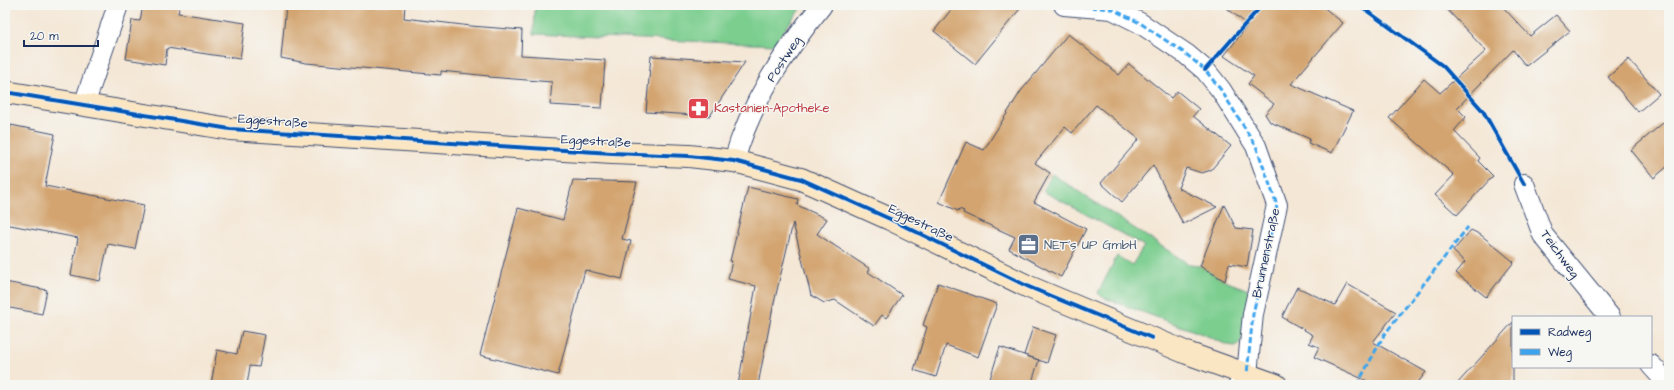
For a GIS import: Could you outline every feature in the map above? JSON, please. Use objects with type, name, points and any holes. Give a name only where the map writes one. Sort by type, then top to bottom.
[{"type":"main road","name":"Eggestraße","points":[[5,92],[230,129],[612,153],[689,156],[734,161],[801,179],[890,219],[1029,287],[1187,353],[1243,380],[1276,385]]},
{"type":"street","points":[[84,106],[118,5]]},
{"type":"street","name":"Postweg","points":[[734,161],[739,141],[757,99],[804,28],[822,5]]},
{"type":"street","name":"Brunnenstraße","points":[[1064,5],[1112,9],[1140,23],[1186,54],[1205,70],[1221,90],[1256,146],[1277,205],[1253,314],[1243,380]]},
{"type":"street","name":"Teichweg","points":[[1524,184],[1542,235],[1609,316]]},
{"type":"street","points":[[1652,366],[1668,385]]},
{"type":"green space","points":[[535,5],[803,5],[773,45],[534,34]]},
{"type":"green space","points":[[1052,174],[1190,265],[1200,266],[1225,281],[1251,291],[1241,342],[1235,346],[1227,345],[1205,335],[1104,298],[1098,293],[1117,256],[1132,265],[1144,246],[1043,191]]},
{"type":"building","points":[[143,5],[180,5],[178,13],[245,23],[240,59],[167,48],[165,65],[126,59],[132,20],[140,21]]},
{"type":"building","points":[[286,5],[405,5],[404,18],[522,30],[521,55],[605,60],[602,108],[550,105],[552,82],[489,77],[441,71],[441,75],[306,63],[281,58]]},
{"type":"building","points":[[955,5],[1023,5],[975,64],[934,31]]},
{"type":"building","points":[[1223,5],[1321,5],[1343,23],[1291,84],[1353,111],[1332,153],[1308,143],[1310,139],[1270,122],[1265,114],[1274,104],[1248,84],[1254,76],[1224,56],[1248,25]]},
{"type":"building","points":[[1443,5],[1501,5],[1530,36],[1556,15],[1570,31],[1526,66],[1513,50],[1457,108],[1466,117],[1454,131],[1480,158],[1478,161],[1493,176],[1457,215],[1435,195],[1454,175],[1389,118],[1424,79],[1440,93],[1486,51]]},
{"type":"building","points":[[1068,34],[1119,75],[1129,64],[1171,98],[1177,91],[1199,109],[1193,116],[1231,146],[1211,170],[1202,173],[1186,168],[1178,188],[1217,207],[1183,224],[1153,165],[1122,202],[1101,183],[1139,139],[1096,105],[1072,133],[1065,127],[1035,163],[1050,173],[1034,202],[1086,229],[1061,277],[1009,249],[1015,237],[963,213],[964,211],[959,209],[958,211],[939,202],[966,142],[984,150],[1021,91]]},
{"type":"building","points":[[651,56],[745,62],[710,116],[646,112]]},
{"type":"building","points":[[1629,59],[1659,94],[1638,112],[1608,77]]},
{"type":"building","points":[[1669,118],[1669,165],[1654,178],[1631,150]]},
{"type":"building","points":[[11,125],[55,134],[45,186],[144,205],[135,249],[108,244],[100,281],[71,275],[78,238],[5,224],[5,156]]},
{"type":"building","points":[[573,180],[637,182],[622,239],[631,241],[622,279],[585,270],[558,375],[480,355],[518,208],[563,220]]},
{"type":"building","points":[[748,187],[798,199],[797,205],[827,219],[817,234],[870,269],[868,272],[902,295],[886,318],[882,315],[874,326],[835,300],[824,303],[811,295],[793,223],[773,307],[758,385],[738,385],[756,286],[728,279],[732,261],[730,261]]},
{"type":"building","points":[[1224,205],[1236,228],[1253,230],[1247,267],[1229,264],[1225,281],[1200,266]]},
{"type":"building","points":[[1471,230],[1481,235],[1514,262],[1486,297],[1456,273],[1465,262],[1453,251]]},
{"type":"building","points":[[5,282],[47,290],[42,314],[5,307]]},
{"type":"building","points":[[938,283],[997,304],[978,357],[946,345],[936,377],[914,370],[927,327],[923,325]]},
{"type":"building","points":[[1347,284],[1396,312],[1373,342],[1426,372],[1416,385],[1376,385],[1314,357],[1319,347],[1309,343],[1313,335],[1282,317],[1297,287],[1335,305]]},
{"type":"building","points":[[1512,323],[1513,385],[1456,385]]},
{"type":"building","points":[[1033,327],[1056,335],[1047,363],[1024,355]]},
{"type":"building","points":[[242,331],[265,335],[259,367],[250,366],[247,385],[211,385],[217,350],[237,354]]},
{"type":"building","points":[[1000,347],[1039,360],[1031,385],[988,385]]},
{"type":"marked path","points":[[1064,5],[1112,9],[1140,23],[1186,54],[1205,70],[1221,90],[1256,146],[1277,205],[1253,314],[1247,374]]},
{"type":"marked path","points":[[1357,385],[1384,335],[1468,227]]},
{"type":"cycle path","points":[[1205,70],[1262,5]]},
{"type":"cycle path","points":[[1359,5],[1443,66],[1483,111],[1524,184]]},
{"type":"cycle path","points":[[5,92],[230,129],[612,153],[689,156],[734,161],[801,179],[890,219],[1029,287],[1152,338]]},
{"type":"place","name":"Kastanien-Apotheke","points":[[698,108]]},
{"type":"place","name":"NET's UP GmbH","points":[[1028,245]]}]
